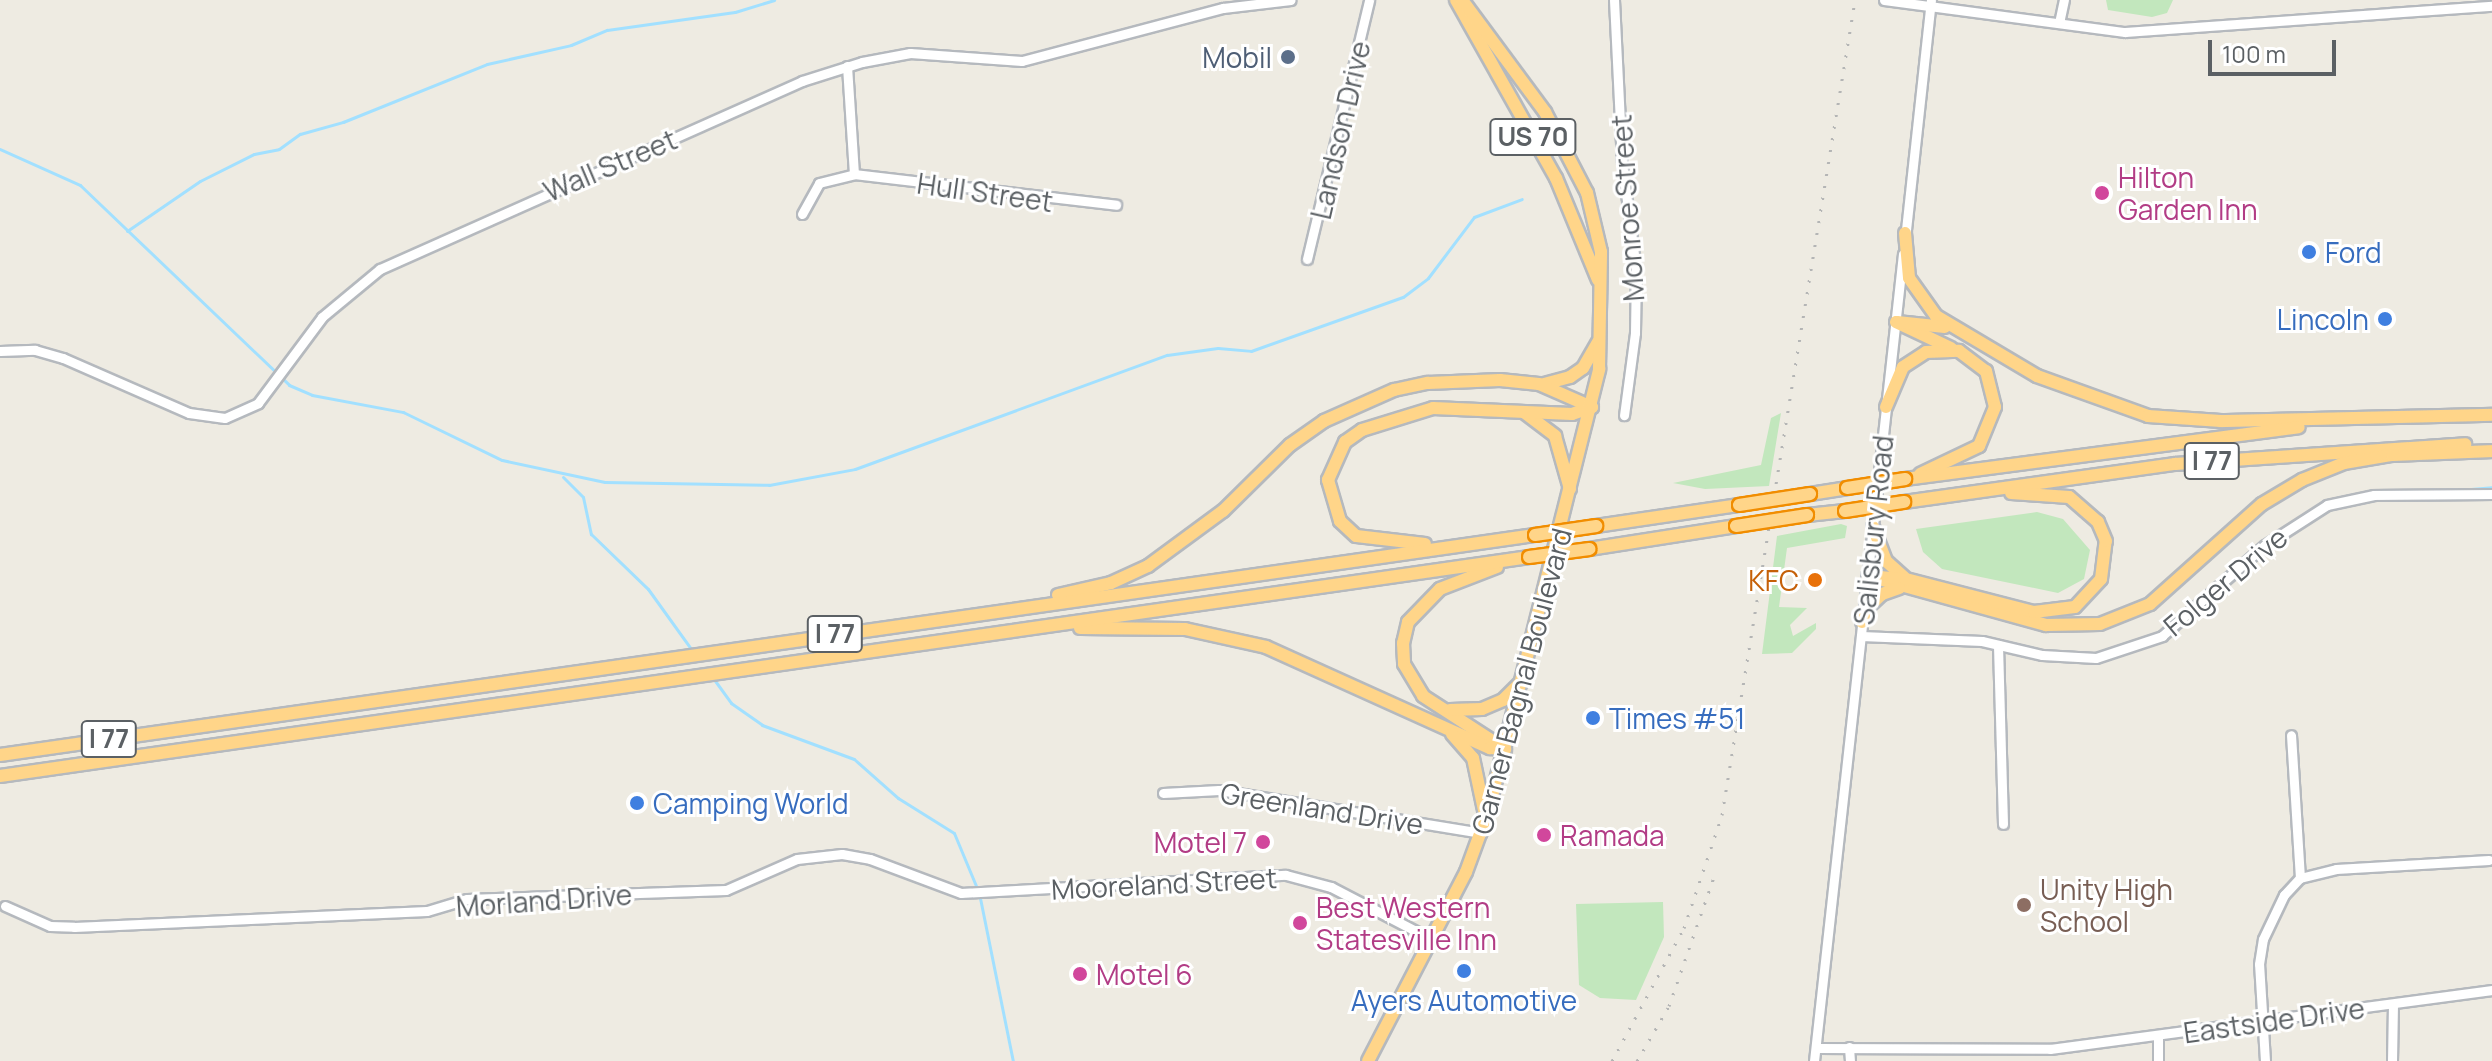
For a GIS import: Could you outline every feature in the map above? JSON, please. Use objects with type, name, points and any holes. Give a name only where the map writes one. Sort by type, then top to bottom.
[{"type":"highway","name":"Garner Bagnal Boulevard","points":[[1459,0],[1483,56],[1556,178],[1598,280]]},
{"type":"highway","name":"Garner Bagnal Boulevard","points":[[1368,1061],[1433,940],[1481,833],[1571,495],[1592,407],[1601,331],[1598,280],[1601,252],[1595,223],[1567,150],[1498,43],[1459,0]]},
{"type":"highway","points":[[1905,233],[1909,278],[1920,299],[1956,330],[2037,376],[2148,416],[2221,421],[2373,418]]},
{"type":"highway","points":[[1896,322],[1915,321],[1956,330]]},
{"type":"highway","points":[[1896,322],[1959,351],[1986,371],[1995,407],[1990,428],[1979,446],[1962,457],[1905,479]]},
{"type":"highway","points":[[864,630],[1072,593],[1148,566],[1223,511],[1290,445],[1324,421],[1394,390],[1462,379],[1539,384],[1563,380],[1583,368],[1601,331]]},
{"type":"highway","points":[[1886,407],[1892,386],[1913,357],[1959,351]]},
{"type":"highway","points":[[1539,384],[1592,407]]},
{"type":"highway","points":[[1452,546],[1356,536],[1330,502],[1333,460],[1362,430],[1433,408],[1572,414],[1592,407]]},
{"type":"highway","points":[[1506,409],[1540,421],[1555,436],[1571,495]]},
{"type":"highway","name":"I 77","points":[[0,755],[1905,479],[2373,418],[2492,415]]},
{"type":"highway","name":"I 77","points":[[0,776],[1904,502],[2305,452],[2492,444]]},
{"type":"highway","points":[[1873,527],[1886,561],[1903,584],[2046,625],[2100,624],[2150,604],[2262,504],[2302,480],[2344,463],[2392,455],[2492,451]]},
{"type":"highway","points":[[1868,576],[2045,614],[2075,607],[2101,579],[2107,560],[2102,531],[2086,507],[2069,497],[1992,493],[1935,498]]},
{"type":"highway","points":[[1505,749],[1423,696],[1404,664],[1408,622],[1440,589],[1529,557]]},
{"type":"highway","points":[[1862,622],[1868,607],[1882,594],[1903,584]]},
{"type":"highway","points":[[950,639],[1143,625],[1226,636],[1305,662],[1490,748],[1505,749]]},
{"type":"highway","points":[[1439,707],[1482,709],[1503,700],[1524,679]]},
{"type":"highway","points":[[1443,727],[1460,741],[1480,778],[1485,802],[1481,833]]},
{"type":"street","name":"Wall Street","points":[[0,351],[35,350],[63,358],[207,418],[243,412],[270,389],[322,317],[380,269],[847,66],[910,53],[1022,61],[1223,8],[1291,0]]},
{"type":"street","name":"Landson Drive","points":[[1307,259],[1369,0]]},
{"type":"street","name":"Monroe Street","points":[[1614,0],[1622,163],[1636,269],[1635,333],[1624,415]]},
{"type":"street","points":[[1884,0],[1931,2],[2059,23],[2156,31],[2492,6]]},
{"type":"street","points":[[2059,23],[2064,0]]},
{"type":"street","points":[[2403,0],[2404,13]]},
{"type":"street","name":"Salisbury Road","points":[[1814,1061],[1931,2]]},
{"type":"street","points":[[802,214],[819,183],[854,174],[847,66]]},
{"type":"street","name":"Hull Street","points":[[854,174],[1116,205]]},
{"type":"street","name":"Folger Drive","points":[[1861,636],[1998,645],[2074,660],[2115,654],[2162,636],[2265,545],[2327,505],[2374,495],[2492,494]]},
{"type":"street","points":[[1998,645],[2003,824]]},
{"type":"street","points":[[2291,735],[2300,878]]},
{"type":"street","name":"Greenland Drive","points":[[1163,793],[1219,790],[1481,833]]},
{"type":"street","name":"Morland Drive","points":[[5,906],[32,921],[74,927],[427,911],[467,899],[726,890],[797,859],[831,854],[870,859],[936,888],[961,893],[1026,891]]},
{"type":"street","points":[[2265,1061],[2263,939],[2284,895],[2300,878],[2336,869],[2489,860]]},
{"type":"street","name":"Mooreland Street","points":[[1026,891],[1286,875],[1331,887],[1433,940]]},
{"type":"street","name":"Eastside Drive","points":[[1816,1048],[2050,1049],[2263,1023],[2492,990]]},
{"type":"street","points":[[2392,1061],[2393,1004]]},
{"type":"street","points":[[2158,1037],[2158,1061]]},
{"type":"street","points":[[1849,1047],[1850,1061]]},
{"type":"street","points":[[2050,1049],[2050,1061]]},
{"type":"green space","points":[[2106,0],[2173,0],[2167,13],[2152,17],[2108,10]]},
{"type":"green space","points":[[1781,413],[1769,486],[1705,489],[1673,483],[1761,465],[1771,418]]},
{"type":"green space","points":[[2037,512],[2063,519],[2090,550],[2084,579],[2058,593],[1942,569],[1923,552],[1916,529]]},
{"type":"green space","points":[[1841,524],[1847,526],[1845,538],[1787,548],[1779,607],[1807,608],[1790,625],[1793,636],[1816,623],[1816,629],[1792,653],[1762,654],[1777,536]]},
{"type":"green space","points":[[1663,902],[1664,937],[1636,1000],[1600,998],[1579,985],[1576,904]]},
{"type":"waterway","points":[[127,231],[200,181],[254,154],[279,149],[300,134],[343,122],[487,64],[571,45],[607,30],[735,12],[774,0]]},
{"type":"waterway","points":[[0,149],[80,185],[289,385],[312,395],[403,412],[502,460],[605,482],[769,485],[855,469],[1167,355],[1218,348],[1251,351],[1403,297],[1428,278],[1474,217],[1522,199]]},
{"type":"waterway","points":[[563,477],[583,497],[591,534],[648,589],[694,653]]},
{"type":"waterway","points":[[2459,490],[2492,487]]},
{"type":"waterway","points":[[713,678],[731,703],[762,725],[854,759],[898,798],[954,833],[979,893],[1013,1061]]},
{"type":"railway","points":[[1612,1061],[1684,928],[1722,815],[1855,0]]},
{"type":"railway","points":[[1637,1061],[1669,1006],[1716,871]]},
{"type":"place","name":"Mobil","points":[[1288,57]]},
{"type":"place","name":"Hilton Garden Inn","points":[[2102,193]]},
{"type":"place","name":"Ford","points":[[2309,252]]},
{"type":"place","name":"Lincoln","points":[[2385,319]]},
{"type":"place","name":"KFC","points":[[1815,580]]},
{"type":"place","name":"Times #51","points":[[1593,718]]},
{"type":"place","name":"Camping World","points":[[637,803]]},
{"type":"place","name":"Ramada","points":[[1544,835]]},
{"type":"place","name":"Motel 7","points":[[1263,842]]},
{"type":"place","name":"Unity High School","points":[[2024,905]]},
{"type":"place","name":"Best Western Statesville Inn","points":[[1300,923]]},
{"type":"place","name":"Ayers Automotive","points":[[1464,971]]},
{"type":"place","name":"Motel 6","points":[[1080,974]]}]
